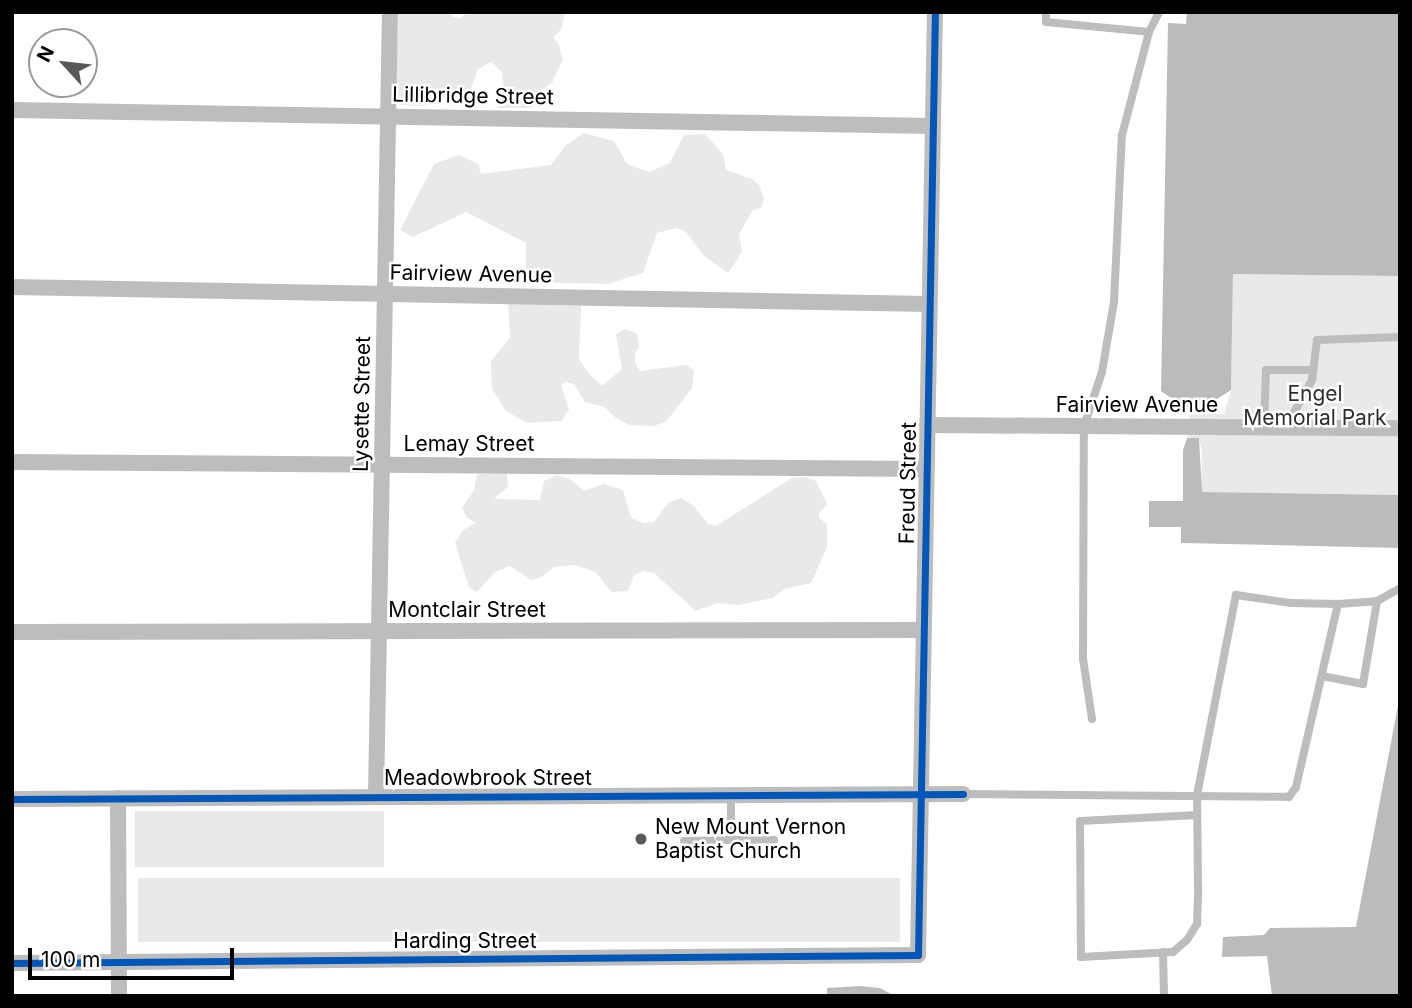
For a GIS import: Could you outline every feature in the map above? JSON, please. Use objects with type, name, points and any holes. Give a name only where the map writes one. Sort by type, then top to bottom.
[{"type":"street","name":"Lysette Street","points":[[376,796],[390,12]]},
{"type":"street","name":"Freud Street","points":[[918,955],[934,12]]},
{"type":"street","name":"Lillibridge Street","points":[[12,110],[932,126]]},
{"type":"street","name":"Fairview Avenue","points":[[12,287],[929,304]]},
{"type":"street","name":"Fairview Avenue","points":[[927,425],[1400,428]]},
{"type":"street","name":"Lemay Street","points":[[12,463],[926,469]]},
{"type":"street","name":"Montclair Street","points":[[12,632],[922,630]]},
{"type":"street","name":"Meadowbrook Street","points":[[12,799],[963,794]]},
{"type":"street","points":[[118,798],[119,996]]},
{"type":"street","name":"Harding Street","points":[[12,963],[918,955]]},
{"type":"lane","points":[[1046,12],[1046,22],[1149,32]]},
{"type":"lane","points":[[1092,719],[1083,659],[1084,426],[1102,372],[1114,302],[1122,135],[1149,32],[1159,12]]},
{"type":"lane","points":[[1286,427],[1312,380],[1317,341],[1400,337]]},
{"type":"lane","points":[[1264,427],[1266,369],[1313,370]]},
{"type":"lane","points":[[1197,814],[1080,821],[1081,957],[1173,952],[1187,940],[1197,924],[1197,814],[1197,795],[1236,596],[1291,603],[1338,604],[1377,601],[1400,588]]},
{"type":"lane","points":[[1322,676],[1363,684],[1377,601]]},
{"type":"lane","points":[[963,794],[1289,797],[1296,787],[1338,604]]},
{"type":"lane","points":[[731,795],[731,840]]},
{"type":"lane","points":[[684,841],[774,840]]},
{"type":"lane","points":[[1163,953],[1164,996]]},
{"type":"green space","points":[[398,12],[448,12],[461,18],[468,12],[565,12],[561,29],[553,38],[558,42],[563,59],[552,83],[537,92],[532,108],[497,108],[503,89],[502,72],[491,62],[478,69],[471,88],[424,106],[400,105],[396,101]]},
{"type":"green space","points":[[584,133],[614,141],[627,164],[649,172],[670,163],[684,135],[705,134],[723,154],[726,170],[752,179],[759,185],[764,199],[761,208],[753,210],[739,234],[742,252],[728,273],[704,256],[686,232],[677,228],[657,233],[643,273],[607,284],[526,282],[526,243],[466,212],[413,237],[400,230],[434,164],[459,155],[478,164],[481,174],[551,165],[565,146]]},
{"type":"green space","name":"Engel Memorial Park","points":[[1233,274],[1400,276],[1400,495],[1201,492],[1202,451],[1199,438],[1187,438],[1189,414],[1224,414],[1231,391]]},
{"type":"green space","points":[[508,304],[581,306],[579,359],[602,386],[622,369],[616,334],[625,329],[637,334],[639,347],[635,353],[635,363],[640,371],[686,365],[694,370],[692,388],[666,422],[653,426],[630,425],[616,418],[604,407],[585,402],[574,384],[565,382],[561,385],[569,409],[562,421],[527,423],[506,411],[492,389],[491,361],[510,338]]},
{"type":"green space","points":[[477,474],[507,474],[508,487],[494,499],[540,500],[544,481],[557,475],[570,479],[584,491],[604,484],[623,490],[631,518],[644,523],[654,522],[668,503],[681,498],[694,506],[708,524],[716,526],[792,478],[805,477],[816,481],[827,504],[819,513],[819,518],[827,524],[827,547],[811,583],[784,589],[773,598],[738,605],[717,603],[696,611],[654,573],[644,571],[634,575],[628,591],[611,592],[596,572],[575,565],[554,567],[542,577],[531,580],[510,566],[495,572],[477,592],[469,587],[455,543],[463,530],[476,523],[467,518],[462,508],[474,490]]},
{"type":"green space","points":[[135,811],[384,811],[384,867],[135,867]]},
{"type":"green space","points":[[138,878],[900,878],[900,942],[138,942]]},
{"type":"shaded area","points":[[1187,12],[1400,12],[1400,276],[1233,274],[1231,390],[1200,410],[1188,410],[1161,391],[1168,23],[1186,24]]},
{"type":"shaded area","points":[[1187,438],[1199,438],[1202,492],[1400,495],[1400,548],[1181,543],[1181,527],[1149,527],[1149,501],[1183,501],[1183,450]]},
{"type":"shaded area","points":[[1400,695],[1400,996],[1272,996],[1267,956],[1222,957],[1223,937],[1264,935],[1270,928],[1356,927]]},
{"type":"shaded area","points":[[827,988],[880,988],[895,996],[827,996]]},
{"type":"cycle path","points":[[12,963],[918,955],[935,12]]},
{"type":"cycle path","points":[[12,799],[963,794]]},
{"type":"place","name":"New Mount Vernon Baptist Church","points":[[641,839]]}]
